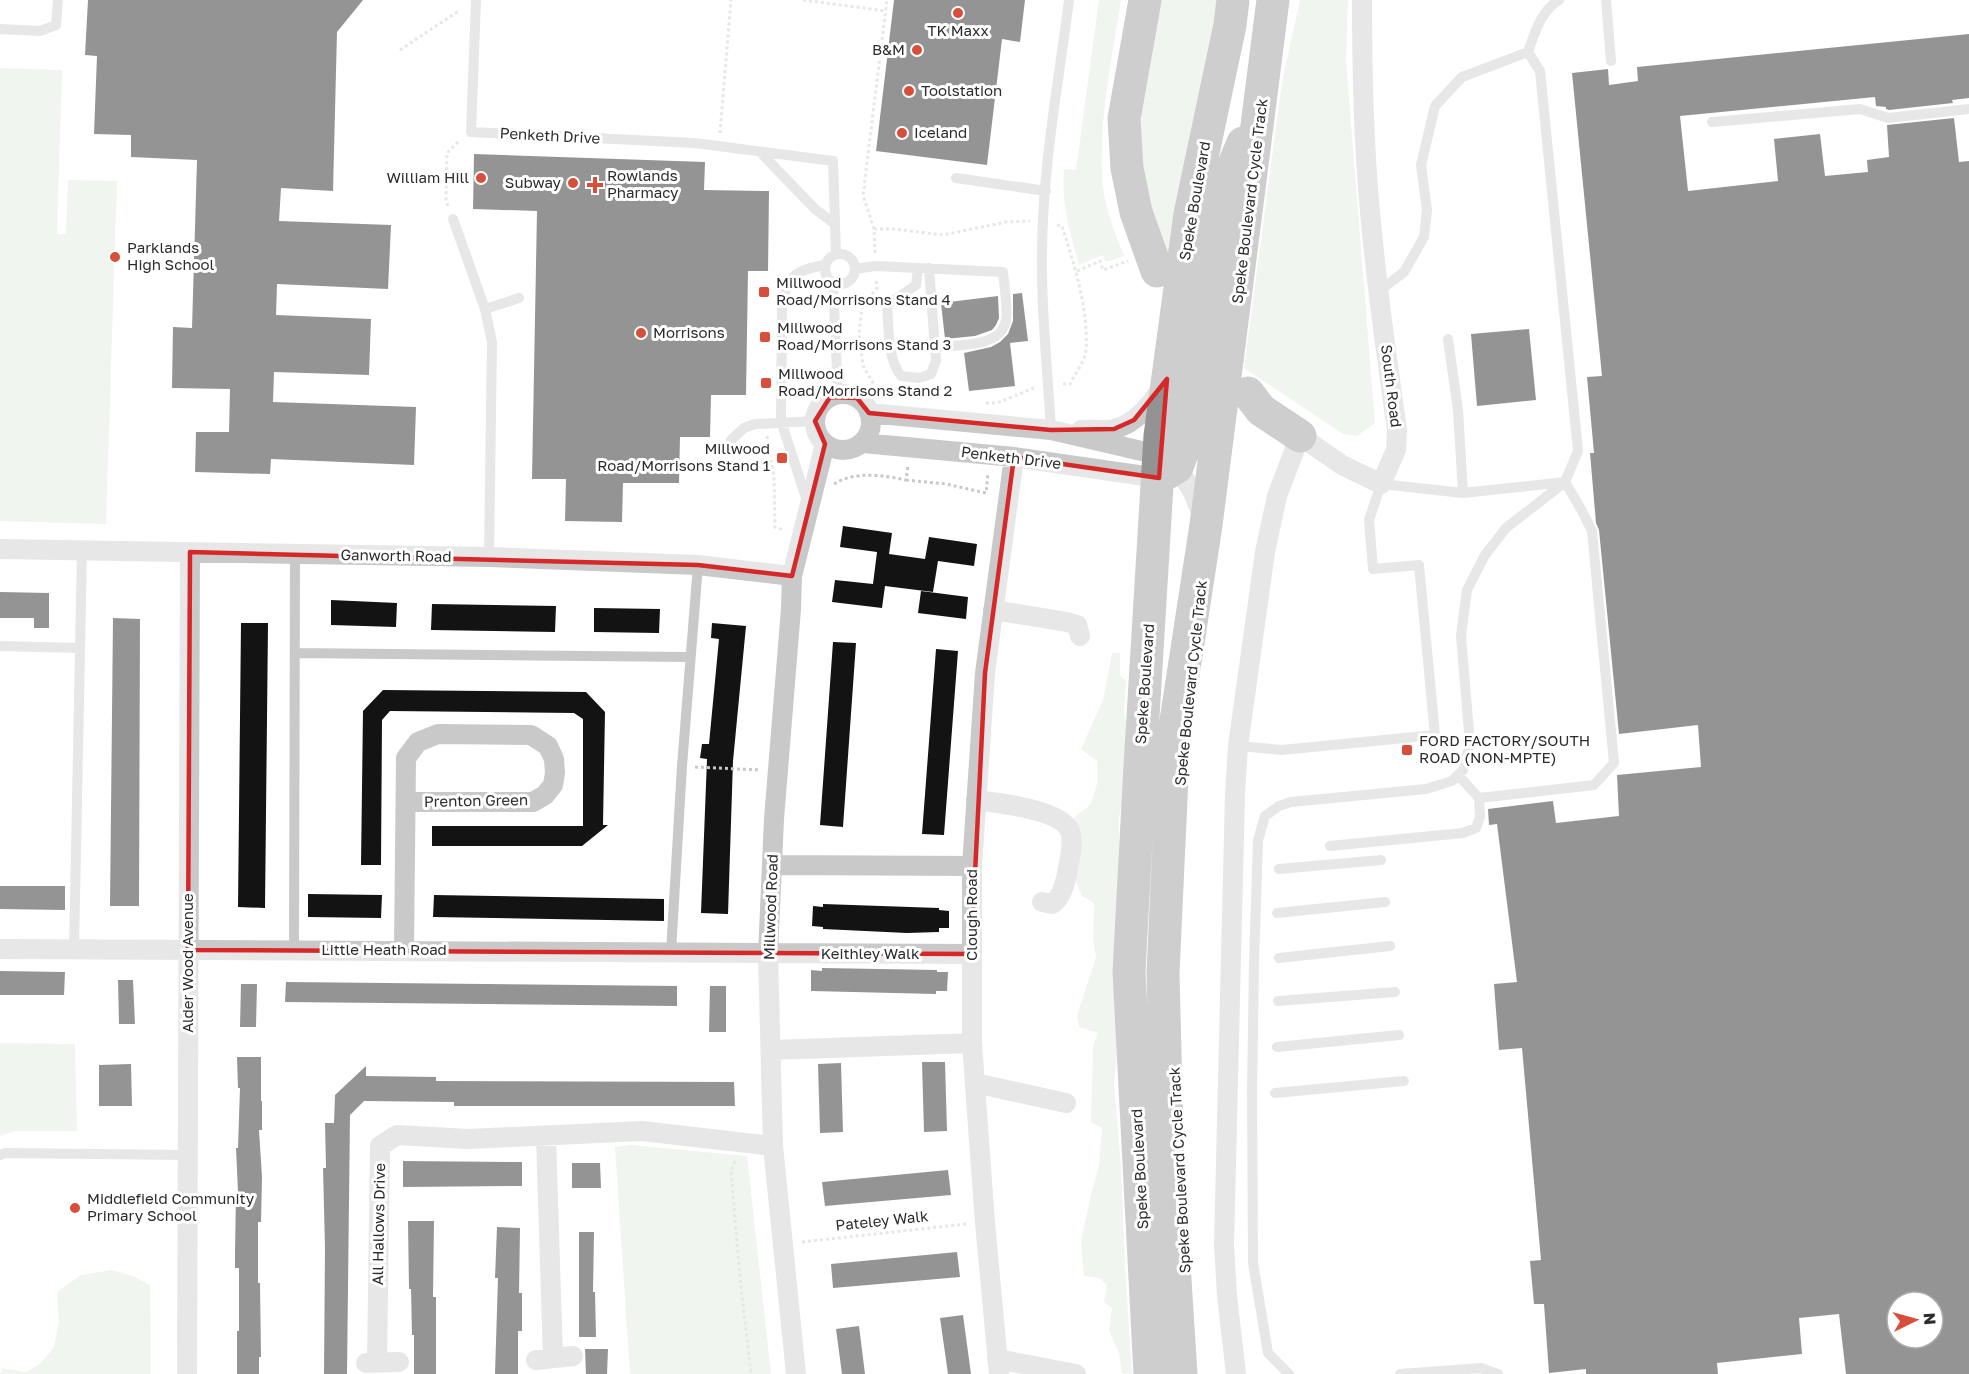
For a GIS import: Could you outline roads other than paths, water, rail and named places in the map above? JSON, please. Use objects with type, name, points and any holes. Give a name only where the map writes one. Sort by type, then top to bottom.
[{"type":"highway","points":[[1145,0],[1124,119],[1127,168],[1136,212],[1152,260]]},
{"type":"highway","name":"Speke Boulevard","points":[[1150,1374],[1129,972],[1165,467],[1160,436],[1190,214],[1233,0]]},
{"type":"highway","name":"Speke Boulevard","points":[[1181,1374],[1168,1170],[1163,973],[1174,734],[1206,525],[1273,0]]},
{"type":"highway","points":[[1165,467],[1187,440],[1207,283],[1224,188],[1259,106]]},
{"type":"highway","points":[[1248,393],[1261,410],[1300,436]]},
{"type":"street","name":"South Road","points":[[1362,0],[1365,145],[1378,292],[1397,430],[1396,450],[1381,484]]},
{"type":"street","name":"Penketh Drive","points":[[869,413],[1051,430],[1114,429],[1134,420],[1153,401],[1167,379]]},
{"type":"street","points":[[825,444],[819,437],[815,421],[817,411],[822,403],[838,395],[857,398],[869,413],[871,422],[869,432],[862,443]]},
{"type":"street","name":"Penketh Drive","points":[[1051,430],[1165,467]]},
{"type":"street","points":[[1236,1374],[1227,1296],[1224,1235],[1235,793],[1238,746],[1264,552],[1277,496],[1300,436],[1342,465],[1381,484]]},
{"type":"street","name":"Penketh Drive","points":[[825,444],[835,450],[845,451],[862,443],[1014,457],[1165,467]]},
{"type":"street","name":"Millwood Road","points":[[796,1374],[773,1146],[768,954],[792,576],[825,444]]},
{"type":"street","name":"Clough Road","points":[[998,1367],[972,1043],[972,866],[985,673],[1014,457]]},
{"type":"street","points":[[1165,467],[1193,492],[1206,525]]},
{"type":"street","name":"Ganworth Road","points":[[0,549],[489,557],[698,565],[792,576]]},
{"type":"street","name":"Alder Wood Avenue","points":[[187,1374],[190,552]]},
{"type":"street","points":[[993,610],[1067,622],[1077,625],[1080,636]]},
{"type":"street","name":"Prenton Green","points":[[404,950],[405,758],[418,742],[438,734],[531,735],[548,746],[554,759],[553,785],[545,795],[533,802],[406,802]]},
{"type":"street","points":[[976,800],[1022,806],[1063,822],[1070,830],[1070,858],[1063,888],[1058,900],[1052,904],[1042,902]]},
{"type":"street","points":[[772,865],[972,866]]},
{"type":"street","name":"Little Heath Road","points":[[0,949],[768,954]]},
{"type":"street","name":"Keithley Walk","points":[[768,954],[971,954]]},
{"type":"street","points":[[771,1050],[972,1043]]},
{"type":"street","points":[[975,1083],[1066,1103]]},
{"type":"street","name":"All Hallows Drive","points":[[399,1362],[371,1363],[380,1146],[397,1136],[468,1139],[642,1131],[773,1146]]},
{"type":"street","points":[[546,1137],[554,1358]]},
{"type":"street","points":[[998,1367],[1076,1374]]},
{"type":"lane","points":[[0,29],[40,31],[57,25],[58,0]]},
{"type":"lane","name":"Penketh Drive","points":[[476,0],[471,132],[685,142],[833,161],[836,254]]},
{"type":"lane","points":[[1051,430],[1041,300],[1043,221],[1069,0]]},
{"type":"lane","points":[[1528,52],[1538,23],[1551,5],[1559,0]]},
{"type":"lane","points":[[1606,0],[1611,62]]},
{"type":"lane","points":[[1378,292],[1404,272],[1424,237],[1427,210],[1421,165],[1435,106],[1461,77],[1528,52]]},
{"type":"lane","points":[[1289,1374],[1268,1353],[1253,1263],[1253,1010],[1258,840],[1265,816],[1279,806],[1291,802],[1426,789],[1452,781],[1463,771],[1470,744],[1461,636],[1467,590],[1485,555],[1506,528],[1565,482],[1578,451],[1540,70],[1528,52]]},
{"type":"lane","points":[[1712,122],[1860,109],[1888,118],[1969,109]]},
{"type":"lane","points":[[760,152],[815,209],[835,224]]},
{"type":"lane","points":[[956,178],[1046,190]]},
{"type":"lane","points":[[453,219],[485,309],[492,342],[489,557]]},
{"type":"lane","points":[[847,255],[851,258],[855,269],[854,274],[842,284],[833,282],[826,275],[825,265],[831,256],[847,255]]},
{"type":"lane","points":[[809,508],[781,421],[782,303],[786,284],[797,272],[825,265]]},
{"type":"lane","points":[[855,269],[875,266],[1003,272],[1006,321],[999,332],[990,340],[935,347]]},
{"type":"lane","points":[[924,268],[936,361],[931,374],[919,378],[901,376],[895,368],[892,355],[887,305],[916,285],[924,268]]},
{"type":"lane","points":[[833,282],[838,395]]},
{"type":"lane","points":[[485,309],[519,298]]},
{"type":"lane","points":[[1448,339],[1458,410],[1463,493]]},
{"type":"lane","points":[[731,440],[744,428],[765,423],[815,421]]},
{"type":"lane","points":[[1381,484],[1463,493],[1565,482]]},
{"type":"lane","points":[[1479,798],[1594,785],[1614,763],[1592,531],[1565,482]]},
{"type":"lane","name":"South Road","points":[[1238,746],[1282,750],[1435,735],[1419,565],[1373,569],[1369,520],[1381,484]]},
{"type":"lane","points":[[74,950],[82,550]]},
{"type":"lane","points":[[294,950],[296,555]]},
{"type":"lane","points":[[671,952],[682,766],[698,565]]},
{"type":"lane","points":[[0,646],[80,648]]},
{"type":"lane","points":[[295,653],[690,657]]},
{"type":"lane","points":[[1330,846],[1463,833],[1476,828],[1480,817],[1479,798],[1458,775]]},
{"type":"lane","points":[[1279,869],[1381,860]]},
{"type":"lane","points":[[1277,913],[1385,902]]},
{"type":"lane","points":[[1279,958],[1390,946]]},
{"type":"lane","points":[[1278,1001],[1395,992]]},
{"type":"lane","points":[[1277,1047],[1399,1035]]},
{"type":"lane","points":[[1275,1093],[1404,1081]]},
{"type":"lane","points":[[0,1155],[16,1153],[187,1155]]},
{"type":"lane","points":[[1400,1374],[1481,1368],[1498,1374]]},
{"type":"place","name":"TK Maxx","points":[[958,13]]},
{"type":"place","name":"B&M","points":[[917,50]]},
{"type":"place","name":"Toolstation","points":[[909,91]]},
{"type":"place","name":"Iceland","points":[[902,133]]},
{"type":"place","name":"William Hill","points":[[481,178]]},
{"type":"place","name":"Subway","points":[[573,183]]},
{"type":"place","name":"Rowlands Pharmacy","points":[[595,185]]},
{"type":"place","name":"Parklands High School","points":[[115,257]]},
{"type":"place","name":"Millwood Road/Morrisons Stand 4","points":[[764,292]]},
{"type":"place","name":"Morrisons","points":[[641,333]]},
{"type":"place","name":"Millwood Road/Morrisons Stand 3","points":[[765,337]]},
{"type":"place","name":"Millwood Road/Morrisons Stand 2","points":[[766,383]]},
{"type":"place","name":"Millwood Road/Morrisons Stand 1","points":[[782,458]]},
{"type":"place","name":"FORD FACTORY/SOUTH ROAD (NON-MPTE)","points":[[1407,750]]},
{"type":"place","name":"Middlefield Community Primary School","points":[[75,1208]]}]
